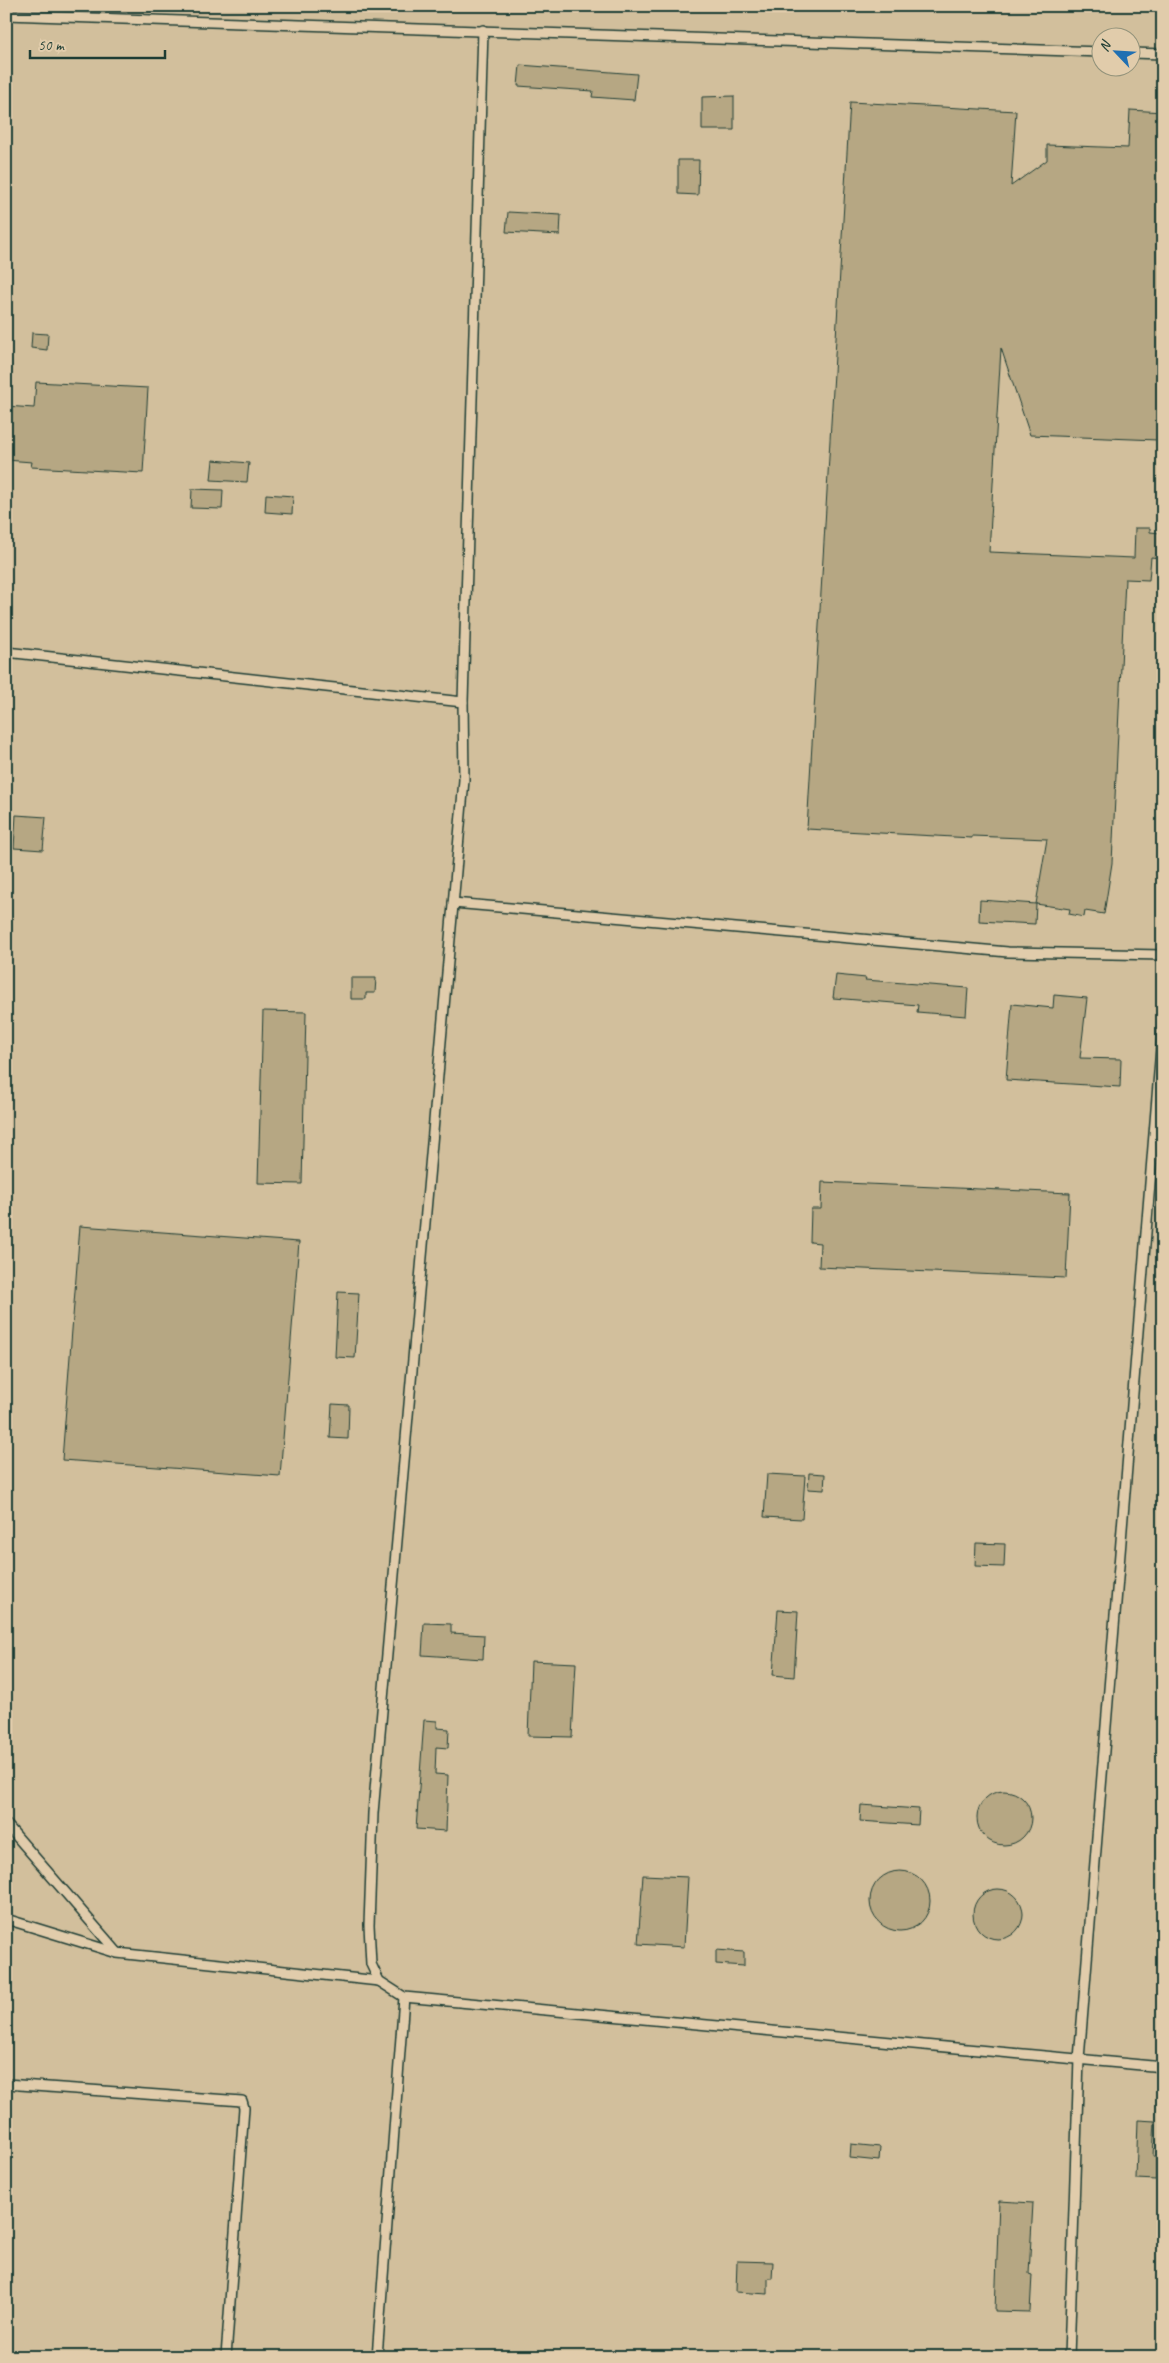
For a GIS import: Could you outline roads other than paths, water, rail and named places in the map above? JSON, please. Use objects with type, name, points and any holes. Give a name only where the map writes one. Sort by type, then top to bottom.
[{"type":"lane","points":[[6,15],[1092,52]]},
{"type":"lane","points":[[379,1981],[371,1964],[369,1925],[373,1813],[464,780],[463,702],[483,30]]},
{"type":"lane","points":[[1142,53],[1163,54]]},
{"type":"lane","points":[[6,652],[463,702]]},
{"type":"lane","points":[[453,903],[1008,952],[1163,955]]},
{"type":"lane","points":[[1069,2357],[1079,2059],[1163,1023]]},
{"type":"lane","points":[[6,1824],[117,1953]]},
{"type":"lane","points":[[6,1919],[117,1953],[379,1981],[404,1997],[1163,2067]]},
{"type":"lane","points":[[377,2357],[404,1997]]},
{"type":"lane","points":[[6,2084],[242,2101],[244,2108],[226,2357]]}]
